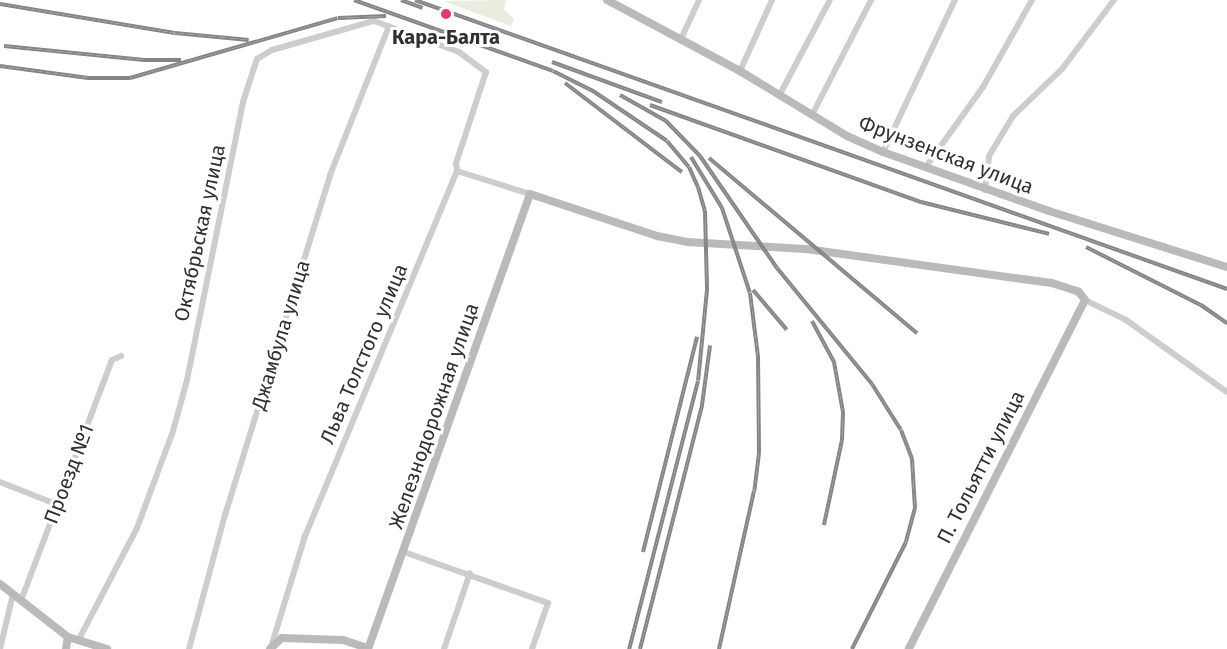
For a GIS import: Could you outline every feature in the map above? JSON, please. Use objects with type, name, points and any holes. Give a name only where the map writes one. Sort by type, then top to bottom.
[{"type":"street","name":"Фрунзенская улица","points":[[607,0],[740,71],[813,113],[847,136],[883,152],[985,190],[1227,267]]},
{"type":"street","points":[[681,39],[699,0]]},
{"type":"street","points":[[740,71],[772,0]]},
{"type":"street","points":[[780,94],[830,0]]},
{"type":"street","points":[[813,113],[871,0]]},
{"type":"street","points":[[883,152],[955,0]]},
{"type":"street","points":[[925,168],[983,87],[1032,0]]},
{"type":"street","points":[[985,190],[989,156],[1013,116],[1062,69],[1114,0]]},
{"type":"street","name":"Октябрьская улица","points":[[78,641],[137,528],[173,431],[188,380],[243,102],[257,59],[272,50],[364,22],[389,26],[459,52],[486,72]]},
{"type":"street","name":"Джамбула улица","points":[[189,649],[228,505],[330,175],[389,26]]},
{"type":"street","name":"Льва Толстого улица","points":[[271,647],[305,536],[457,171],[456,163],[486,72]]},
{"type":"street","points":[[457,171],[657,236],[687,242],[806,249],[1072,288],[1085,300],[1126,320],[1227,392]]},
{"type":"street","name":"Железнодорожная улица","points":[[368,649],[530,194]]},
{"type":"street","name":"П. Тольятти улица","points":[[909,649],[1085,300]]},
{"type":"street","name":"Проезд №1","points":[[22,598],[112,360],[121,356]]},
{"type":"street","points":[[0,482],[58,505]]},
{"type":"street","points":[[404,552],[470,573],[548,603],[532,649]]},
{"type":"street","points":[[444,649],[470,573]]},
{"type":"street","points":[[0,584],[22,598],[68,637],[107,649]]},
{"type":"street","points":[[0,649],[13,594]]},
{"type":"street","points":[[66,649],[68,637]]},
{"type":"street","points":[[271,647],[282,638],[343,640],[368,649]]},
{"type":"shaded area","points":[[506,0],[504,10],[514,19],[511,26],[443,1]]},
{"type":"railway","points":[[354,0],[553,71],[593,91],[667,141],[689,167],[698,187],[705,211],[707,290],[698,381],[629,649]]},
{"type":"railway","points":[[401,0],[423,8]]},
{"type":"railway","points":[[415,0],[1227,289]]},
{"type":"railway","points":[[0,4],[175,33],[249,40]]},
{"type":"railway","points":[[0,66],[88,78],[130,78],[338,18],[386,16]]},
{"type":"railway","points":[[4,46],[144,60],[181,60]]},
{"type":"railway","points":[[552,62],[662,102]]},
{"type":"railway","points":[[565,83],[682,172]]},
{"type":"railway","points":[[620,95],[666,121],[700,156],[777,268],[872,384],[901,430],[912,459],[915,508],[906,542],[852,649]]},
{"type":"railway","points":[[650,105],[921,202],[1049,234]]},
{"type":"railway","points":[[691,157],[722,208],[750,293],[758,356],[759,453],[754,491],[719,649]]},
{"type":"railway","points":[[709,158],[917,333]]},
{"type":"railway","points":[[1086,247],[1201,305],[1227,323]]},
{"type":"railway","points":[[753,290],[787,330]]},
{"type":"railway","points":[[812,321],[834,362],[843,412],[842,440],[824,525]]},
{"type":"railway","points":[[643,552],[697,337]]},
{"type":"railway","points":[[640,649],[702,405],[710,346]]},
{"type":"place","name":"Кара-Балта","points":[[446,14]]}]
